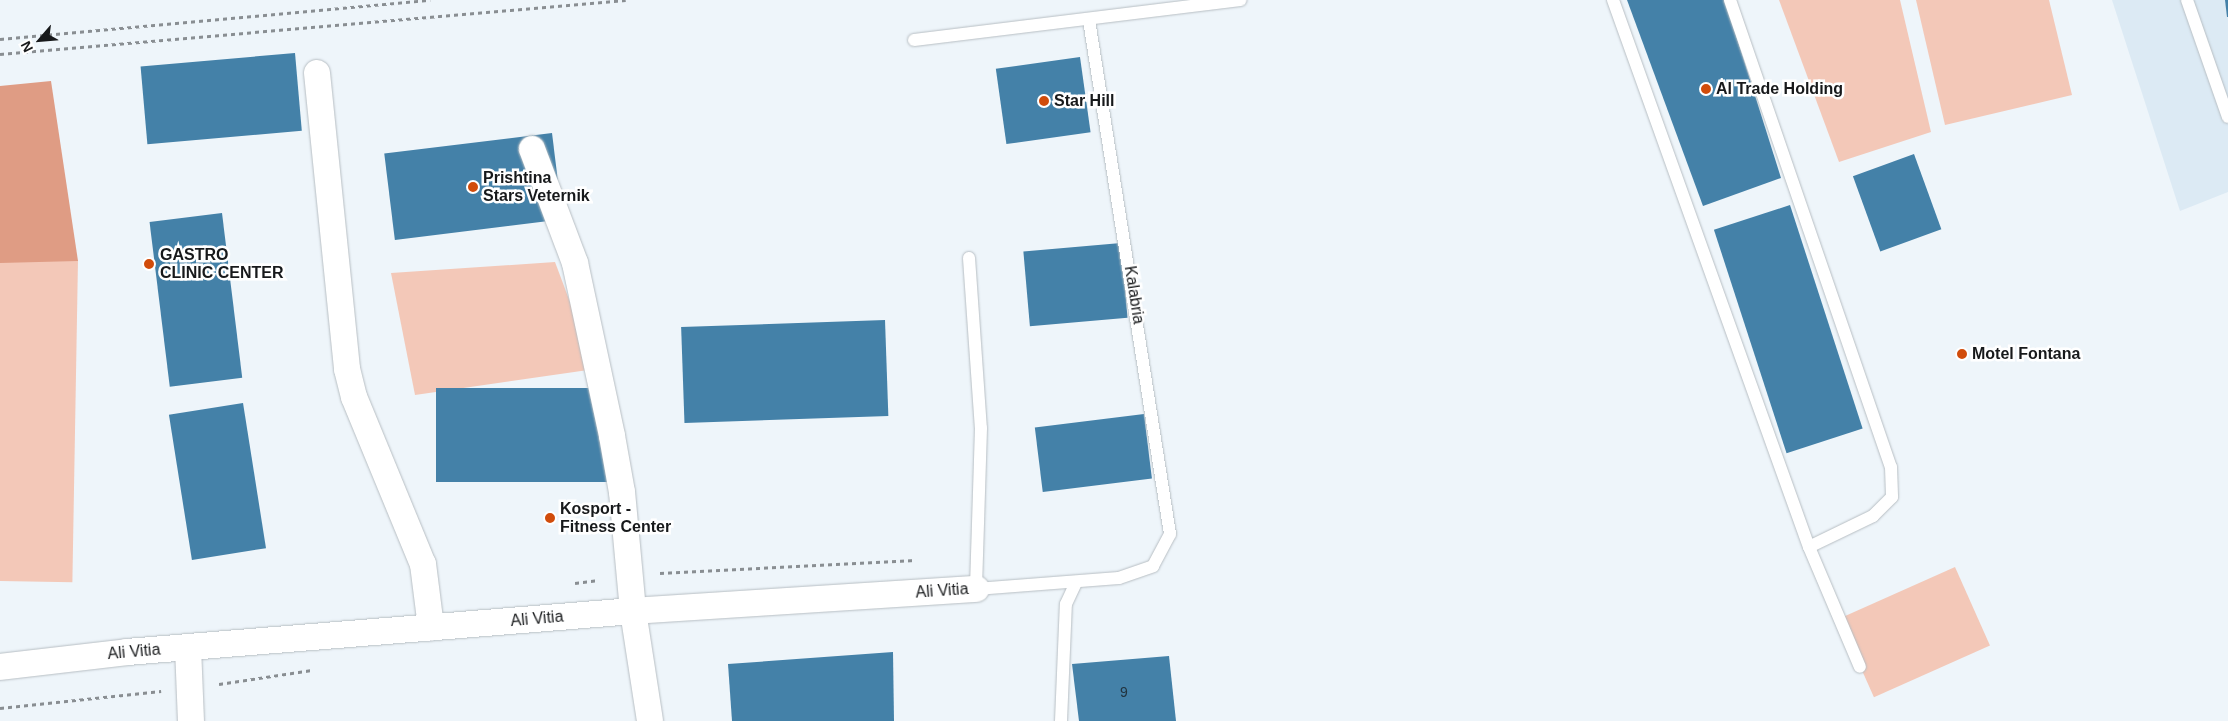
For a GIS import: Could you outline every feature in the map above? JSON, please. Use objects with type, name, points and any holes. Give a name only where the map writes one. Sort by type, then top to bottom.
[{"type":"street","points":[[317,73],[347,369],[354,397],[423,564],[431,628]]},
{"type":"street","points":[[532,149],[575,264],[622,492],[633,611],[650,721]]},
{"type":"street","name":"Ali Vitia","points":[[0,667],[188,647],[633,611],[976,589]]},
{"type":"street","points":[[188,647],[190,721]]},
{"type":"lane","points":[[914,40],[1241,0]]},
{"type":"lane","points":[[1613,0],[1809,547],[1860,666]]},
{"type":"lane","points":[[1730,0],[1891,467],[1892,497],[1873,516],[1809,547]]},
{"type":"lane","points":[[2188,0],[2228,117]]},
{"type":"lane","name":"Kalabria","points":[[1089,20],[1170,534],[1153,566]]},
{"type":"lane","points":[[969,258],[981,428],[976,589]]},
{"type":"lane","name":"Ali Vitia","points":[[976,589],[1076,583],[1136,575],[1153,566]]},
{"type":"lane","points":[[1061,721],[1066,604],[1076,583]]},
{"type":"path","points":[[0,39],[430,0]]},
{"type":"path","points":[[0,54],[626,0]]},
{"type":"shaded area","points":[[1779,0],[1900,0],[1931,132],[1839,162]]},
{"type":"shaded area","points":[[1916,0],[2049,0],[2072,95],[1945,125]]},
{"type":"shaded area","points":[[2112,0],[2228,0],[2228,192],[2180,211]]},
{"type":"shaded area","points":[[51,81],[78,261],[0,263],[0,86]]},
{"type":"shaded area","points":[[0,259],[78,260],[72,582],[0,581]]},
{"type":"shaded area","points":[[555,262],[595,369],[415,395],[391,273]]},
{"type":"shaded area","points":[[1955,567],[1990,646],[1874,697],[1839,619]]},
{"type":"building","name":"Al Trade Holding","points":[[1627,0],[1725,0],[1781,178],[1703,206]]},
{"type":"building","points":[[2225,0],[2228,0],[2228,17],[2227,17]]},
{"type":"building","points":[[295,53],[302,131],[147,144],[141,67]]},
{"type":"building","name":"Star Hill","points":[[1080,57],[1091,132],[1006,144],[996,69]]},
{"type":"building","name":"Prishtina Stars Veternik","points":[[552,133],[563,219],[395,240],[384,154]]},
{"type":"building","points":[[1914,154],[1941,229],[1880,251],[1853,176]]},
{"type":"building","points":[[1790,205],[1863,428],[1787,453],[1714,230]]},
{"type":"building","points":[[222,213],[242,378],[170,387],[150,222]]},
{"type":"building","points":[[1121,243],[1128,318],[1030,326],[1023,252]]},
{"type":"building","points":[[885,320],[888,416],[684,423],[681,327]]},
{"type":"building","points":[[436,388],[610,388],[610,482],[436,482]]},
{"type":"building","points":[[243,403],[266,548],[192,560],[169,415]]},
{"type":"building","points":[[1144,414],[1152,479],[1043,492],[1035,427]]},
{"type":"building","points":[[893,652],[894,721],[732,721],[728,664]]},
{"type":"building","points":[[1169,656],[1176,721],[1079,721],[1072,664]]},
{"type":"place","name":"Al Trade Holding","points":[[1706,89]]},
{"type":"place","name":"Star Hill","points":[[1044,101]]},
{"type":"place","name":"Prishtina Stars Veternik","points":[[473,187]]},
{"type":"place","name":"GASTRO CLINIC CENTER","points":[[149,264]]},
{"type":"place","name":"Motel Fontana","points":[[1962,354]]},
{"type":"place","name":"Kosport - Fitness Center","points":[[550,518]]}]
